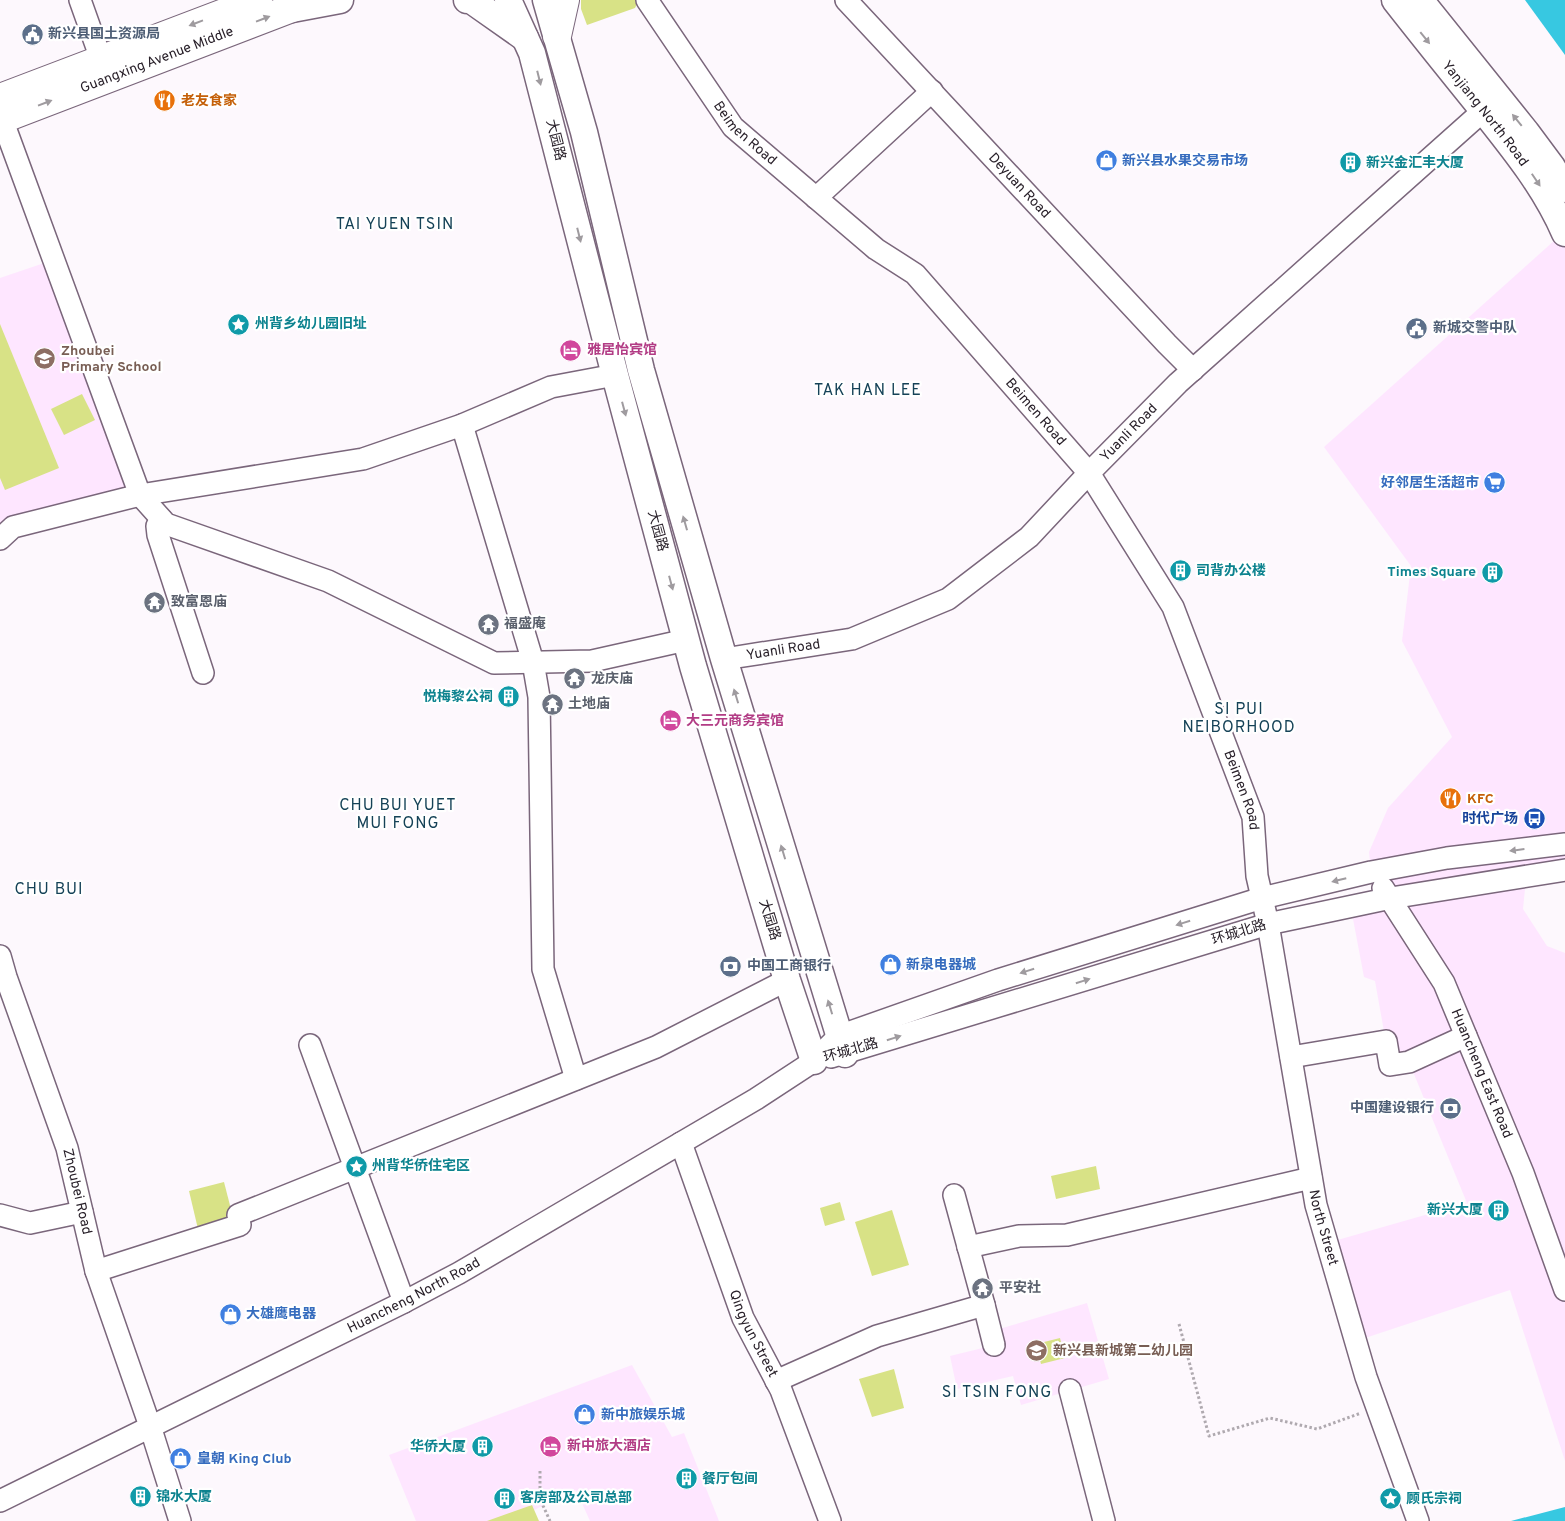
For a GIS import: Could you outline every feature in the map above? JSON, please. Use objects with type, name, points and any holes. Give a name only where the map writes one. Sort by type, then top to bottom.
[{"type":"highway","name":"Guangxing Avenue Middle","points":[[1,112],[102,59],[258,0]]},
{"type":"highway","points":[[556,36],[565,0]]},
{"type":"highway","name":"Guangxing Avenue Middle","points":[[1,112],[301,5]]},
{"type":"main road","points":[[301,5],[340,0]]},
{"type":"main road","points":[[468,0],[471,0],[526,39]]},
{"type":"main road","name":"大园路","points":[[508,0],[532,53],[686,640],[787,980],[814,1061]]},
{"type":"main road","points":[[546,0],[584,132],[642,370],[724,659],[842,1044]]},
{"type":"main road","name":"Yanjiang North Road","points":[[1394,0],[1535,178],[1555,210],[1565,233]]},
{"type":"main road","name":"Yanjiang North Road","points":[[1420,0],[1526,132],[1552,167],[1565,189]]},
{"type":"street","points":[[80,0],[102,59]]},
{"type":"street","name":"Beimen Road","points":[[647,0],[733,127],[876,249],[915,274],[1089,472],[1173,607],[1253,817],[1257,876],[1268,924]]},
{"type":"street","name":"Deyuan Road","points":[[846,0],[1193,370]]},
{"type":"street","points":[[816,198],[932,91]]},
{"type":"street","name":"Yuanli Road","points":[[724,659],[852,639],[948,599],[1029,537],[1089,472],[1193,370],[1483,111]]},
{"type":"street","points":[[1,112],[140,495],[166,524],[328,581],[494,663],[592,661],[686,640]]},
{"type":"street","points":[[0,539],[13,527],[140,495],[363,459],[462,426],[551,387],[615,375]]},
{"type":"street","points":[[462,426],[533,662],[539,697],[543,969],[576,1079]]},
{"type":"street","points":[[161,519],[157,526],[158,535],[203,673]]},
{"type":"street","name":"环城北路","points":[[814,1061],[842,1044],[998,980],[1262,898],[1372,872],[1447,858],[1565,844]]},
{"type":"street","name":"环城北路","points":[[842,1044],[1268,924],[1391,898],[1565,870]]},
{"type":"street","name":"Huancheng East Road","points":[[1372,872],[1391,898],[1444,983],[1523,1173],[1565,1290]]},
{"type":"street","points":[[1409,927],[1406,919],[1414,902],[1443,890]]},
{"type":"street","points":[[1346,908],[1368,907],[1382,910],[1409,927]]},
{"type":"street","name":"North Street","points":[[1268,924],[1316,1205],[1366,1377],[1418,1521]]},
{"type":"street","name":"Zhoubei Road","points":[[0,956],[6,978],[67,1148],[96,1271],[150,1426],[180,1521]]},
{"type":"street","points":[[96,1271],[240,1225],[238,1215],[656,1047],[787,980]]},
{"type":"street","points":[[1290,1057],[1386,1042],[1390,1065],[1409,1062],[1466,1036]]},
{"type":"street","points":[[310,1045],[404,1302]]},
{"type":"street","name":"Huancheng North Road","points":[[0,1501],[404,1302],[459,1273],[756,1099],[814,1061]]},
{"type":"street","name":"Qingyun Street","points":[[681,1143],[743,1318],[781,1390],[830,1521]]},
{"type":"street","points":[[968,1247],[1019,1236],[1067,1235],[1311,1178]]},
{"type":"street","points":[[954,1195],[994,1345]]},
{"type":"street","points":[[0,1215],[30,1223],[82,1212]]},
{"type":"street","points":[[776,1381],[877,1336],[984,1305]]},
{"type":"street","points":[[1070,1390],[1104,1521]]},
{"type":"path","points":[[1179,1324],[1209,1436],[1270,1418],[1316,1429],[1377,1407]]},
{"type":"path","points":[[540,1470],[540,1499],[550,1521]]},
{"type":"shaded area","points":[[1565,231],[1565,864],[1527,869],[1523,909],[1547,946],[1565,953],[1565,1461],[1510,1290],[1356,1341],[1327,1243],[1467,1203],[1409,1062],[1390,1065],[1375,981],[1364,977],[1353,919],[1346,908],[1385,891],[1371,872],[1369,852],[1388,808],[1452,737],[1402,641],[1411,566],[1324,447]]},
{"type":"shaded area","name":"Zhoubei Primary School","points":[[53,260],[140,495],[0,539],[0,278]]},
{"type":"shaded area","name":"新兴县新城第二幼儿园","points":[[1087,1303],[1109,1379],[1021,1405],[1013,1376],[957,1389],[950,1356],[1003,1343],[999,1329]]},
{"type":"shaded area","name":"新中旅大酒店","points":[[632,1365],[672,1437],[684,1433],[719,1521],[590,1521],[576,1490],[511,1521],[416,1521],[389,1455]]},
{"type":"green space","points":[[581,0],[639,0],[635,8],[587,25],[581,9]]},
{"type":"green space","points":[[0,324],[59,468],[5,490],[0,478]]},
{"type":"green space","points":[[82,394],[95,420],[64,435],[51,409]]},
{"type":"green space","points":[[1096,1166],[1100,1189],[1056,1199],[1051,1176]]},
{"type":"green space","points":[[224,1182],[234,1221],[198,1229],[189,1191]]},
{"type":"green space","points":[[840,1202],[845,1220],[825,1226],[820,1208]]},
{"type":"green space","points":[[892,1210],[909,1265],[872,1276],[855,1222]]},
{"type":"green space","points":[[1060,1338],[1065,1358],[1041,1364],[1036,1344]]},
{"type":"green space","points":[[894,1369],[904,1408],[872,1417],[859,1379]]},
{"type":"green space","points":[[532,1505],[539,1521],[487,1521]]},
{"type":"water","points":[[1525,0],[1565,0],[1565,55]]},
{"type":"water","points":[[1565,1507],[1565,1521],[1511,1521]]},
{"type":"place","name":"新兴县国土资源局","points":[[32,34]]},
{"type":"place","name":"老友食家","points":[[165,101]]},
{"type":"place","name":"新兴县水果交易市场","points":[[1106,161]]},
{"type":"place","name":"新兴金汇丰大厦","points":[[1350,163]]},
{"type":"place","name":"州背乡幼儿园旧址","points":[[239,324]]},
{"type":"place","name":"新城交警中队","points":[[1417,328]]},
{"type":"place","name":"雅居怡宾馆","points":[[571,350]]},
{"type":"place","name":"Zhoubei Primary School","points":[[45,359]]},
{"type":"place","name":"好邻居生活超市","points":[[1495,483]]},
{"type":"place","name":"司背办公楼","points":[[1180,571]]},
{"type":"place","name":"Times Square","points":[[1492,572]]},
{"type":"place","name":"致富恩庙","points":[[155,602]]},
{"type":"place","name":"福盛庵","points":[[488,624]]},
{"type":"place","name":"龙庆庙","points":[[575,679]]},
{"type":"place","name":"悦梅黎公祠","points":[[509,697]]},
{"type":"place","name":"土地庙","points":[[552,704]]},
{"type":"place","name":"大三元商务宾馆","points":[[670,721]]},
{"type":"place","name":"KFC","points":[[1451,799]]},
{"type":"place","name":"时代广场","points":[[1534,819]]},
{"type":"place","name":"新泉电器城","points":[[890,965]]},
{"type":"place","name":"中国工商银行","points":[[731,966]]},
{"type":"place","name":"中国建设银行","points":[[1450,1108]]},
{"type":"place","name":"州背华侨住宅区","points":[[356,1166]]},
{"type":"place","name":"新兴大厦","points":[[1499,1210]]},
{"type":"place","name":"平安社","points":[[983,1288]]},
{"type":"place","name":"大雄鹰电器","points":[[230,1314]]},
{"type":"place","name":"新兴县新城第二幼儿园","points":[[1037,1351]]},
{"type":"place","name":"新中旅娱乐城","points":[[585,1415]]},
{"type":"place","name":"新中旅大酒店","points":[[551,1446]]},
{"type":"place","name":"华侨大厦","points":[[482,1447]]},
{"type":"place","name":"皇朝 King Club","points":[[181,1459]]},
{"type":"place","name":"餐厅包间","points":[[686,1479]]},
{"type":"place","name":"锦水大厦","points":[[140,1497]]},
{"type":"place","name":"客房部及公司总部","points":[[504,1498]]},
{"type":"place","name":"顾氏宗祠","points":[[1390,1499]]},
{"type":"district","name":"TAI YUEN TSIN","points":[[395,225]]},
{"type":"district","name":"TAK HAN LEE","points":[[868,391]]},
{"type":"district","name":"SI PUI NEIBORHOOD","points":[[1239,719]]},
{"type":"district","name":"CHU BUI YUET MUI FONG","points":[[398,815]]},
{"type":"district","name":"CHU BUI","points":[[49,890]]},
{"type":"district","name":"SI TSIN FONG","points":[[997,1393]]}]
